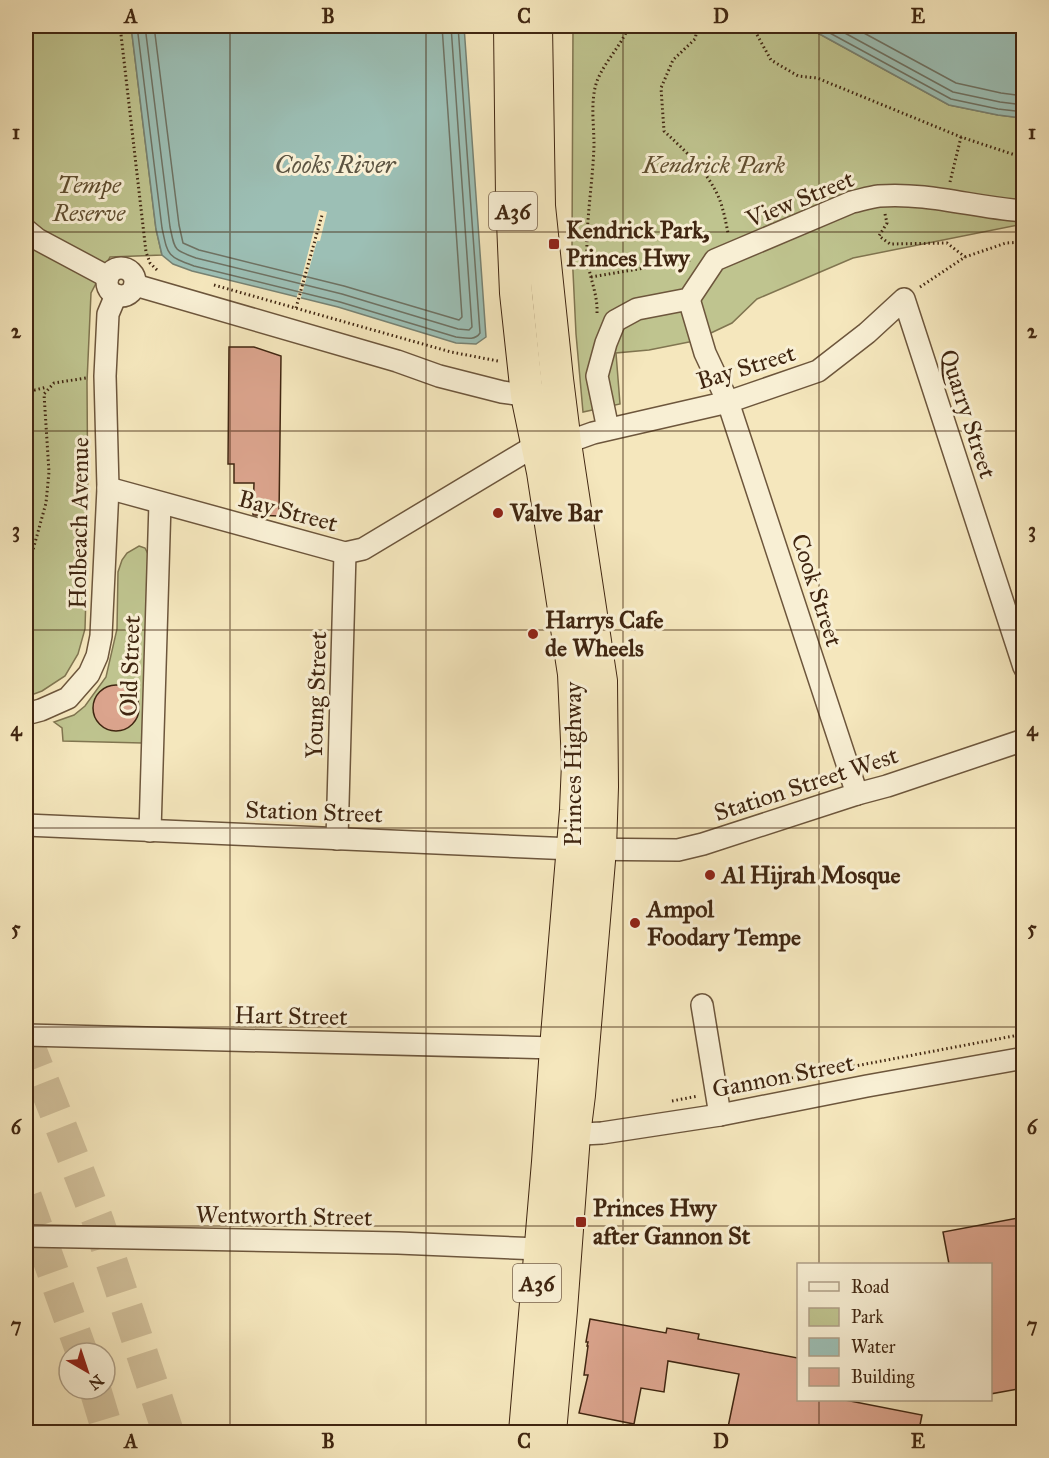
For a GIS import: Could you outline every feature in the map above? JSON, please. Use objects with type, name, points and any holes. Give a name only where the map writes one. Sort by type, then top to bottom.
[{"type":"highway","name":"Princes Highway","points":[[510,26],[516,293],[527,395],[551,444]]},
{"type":"highway","name":"Princes Highway","points":[[525,1432],[540,1249],[562,1134],[579,1095],[586,849],[576,810],[578,763],[574,674],[551,444],[560,400],[539,206],[536,26]]},
{"type":"highway","name":"Princes Highway","points":[[550,1432],[561,1310],[562,1134],[556,1048],[586,849]]},
{"type":"street","name":"View Street","points":[[723,257],[852,202],[881,196],[946,200],[1023,211]]},
{"type":"street","points":[[26,230],[120,286],[157,292],[397,361],[439,376],[502,392],[560,400]]},
{"type":"street","points":[[608,429],[597,376],[615,321],[637,309],[689,299],[723,257]]},
{"type":"street","name":"Holbeach Avenue","points":[[26,714],[68,698],[89,674],[97,656],[101,636],[108,488],[105,376],[108,314],[120,286]]},
{"type":"street","points":[[689,299],[705,353],[728,402]]},
{"type":"street","name":"Bay Street","points":[[108,488],[345,553],[363,549],[551,444],[728,402],[818,371],[867,333],[896,306]]},
{"type":"street","name":"Quarry Street","points":[[896,306],[1023,667]]},
{"type":"street","name":"Cook Street","points":[[728,402],[857,794]]},
{"type":"street","name":"Old Street","points":[[150,831],[160,503]]},
{"type":"street","name":"Young Street","points":[[337,839],[345,553]]},
{"type":"street","name":"Station Street West","points":[[586,849],[678,850],[703,844],[1023,740]]},
{"type":"street","name":"Station Street","points":[[26,825],[586,849]]},
{"type":"street","points":[[702,1005],[720,1115]]},
{"type":"street","name":"Hart Street","points":[[26,1035],[556,1048]]},
{"type":"street","name":"Gannon Street","points":[[562,1134],[602,1133],[720,1115],[1023,1058]]},
{"type":"street","name":"Wentworth Street","points":[[26,1236],[386,1243],[540,1249]]},
{"type":"path","points":[[120,26],[146,252],[150,263],[156,270],[165,272],[157,292]]},
{"type":"path","points":[[597,322],[598,302],[587,255],[594,146],[593,98],[597,81],[604,67],[621,44],[629,26]]},
{"type":"path","points":[[591,278],[698,259],[723,257],[726,218],[715,188],[692,159],[664,131],[660,88],[673,60],[695,39],[698,26]]},
{"type":"path","points":[[747,26],[756,33],[771,60],[798,76],[817,78],[961,137],[1023,158]]},
{"type":"path","points":[[946,200],[961,137]]},
{"type":"path","points":[[296,308],[322,215]]},
{"type":"path","points":[[887,224],[879,236],[890,244],[947,243],[965,257]]},
{"type":"path","points":[[896,306],[965,257],[1006,243],[1023,243]]},
{"type":"path","points":[[207,284],[451,352],[504,362]]},
{"type":"path","points":[[26,348],[30,388],[36,390],[49,387]]},
{"type":"path","points":[[26,575],[46,503],[49,472],[44,394],[54,383],[105,376]]},
{"type":"path","name":"Gannon Street","points":[[662,1102],[1023,1034]]},
{"type":"green space","name":"Tempe Reserve","points":[[26,26],[131,26],[156,229],[162,255],[110,257],[91,293],[87,382],[88,527],[85,629],[78,654],[65,676],[42,691],[26,697]]},
{"type":"green space","name":"Kendrick Park","points":[[573,26],[805,26],[949,105],[1023,118],[1023,224],[853,258],[757,299],[732,323],[694,341],[649,350],[616,353],[620,404],[583,412],[572,251]]},
{"type":"green space","points":[[139,546],[145,548],[148,554],[142,743],[63,741],[62,728],[54,722],[74,715],[85,706],[106,677],[117,629],[118,572],[127,553]]},
{"type":"water","name":"Cooks River","points":[[131,26],[464,26],[486,337],[476,344],[456,343],[338,307],[192,271],[173,264],[162,255],[156,229]]},
{"type":"water","points":[[805,26],[1023,26],[1023,118],[949,105]]},
{"type":"pier","points":[[319,210],[327,212],[300,301],[296,300]]},
{"type":"building","points":[[229,347],[254,347],[281,356],[279,516],[253,515],[254,483],[234,483],[234,464],[228,464]]},
{"type":"building","points":[[116,685],[132,692],[139,708],[132,724],[116,731],[100,724],[93,708],[100,692]]},
{"type":"building","points":[[1023,1217],[1023,1388],[992,1394],[992,1263],[949,1263],[943,1232]]},
{"type":"building","points":[[590,1319],[666,1333],[667,1328],[699,1334],[698,1339],[797,1358],[797,1401],[850,1401],[922,1415],[919,1430],[902,1427],[901,1432],[727,1432],[739,1374],[668,1361],[664,1392],[641,1388],[634,1424],[579,1413],[588,1375],[584,1375],[588,1346],[586,1342]]},
{"type":"tunnel","points":[[26,1038],[98,1221],[168,1432]]},
{"type":"tunnel","points":[[26,1197],[78,1341]]},
{"type":"tunnel","points":[[99,1401],[108,1432]]},
{"type":"place","name":"Kendrick Park, Princes Hwy","points":[[554,244]]},
{"type":"place","name":"Valve Bar","points":[[498,513]]},
{"type":"place","name":"Harrys Cafe de Wheels","points":[[533,634]]},
{"type":"place","name":"Al Hijrah Mosque","points":[[710,875]]},
{"type":"place","name":"Ampol Foodary Tempe","points":[[635,923]]},
{"type":"place","name":"Princes Hwy after Gannon St","points":[[581,1222]]}]
